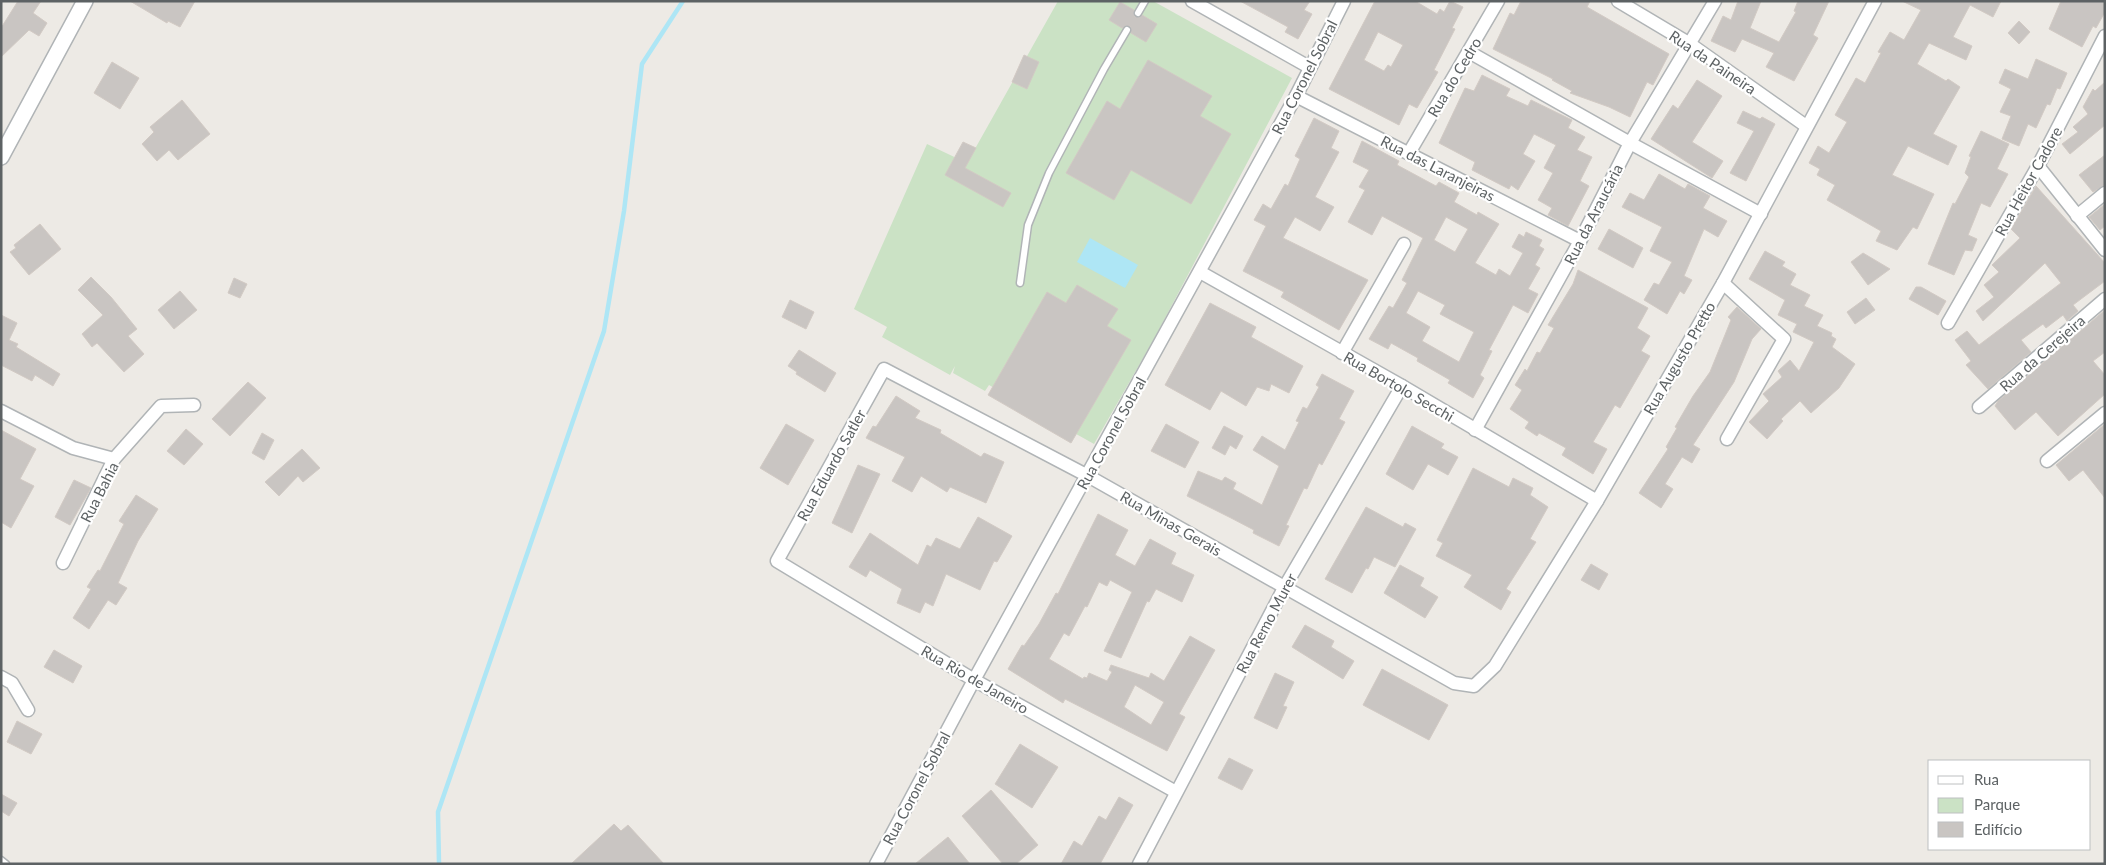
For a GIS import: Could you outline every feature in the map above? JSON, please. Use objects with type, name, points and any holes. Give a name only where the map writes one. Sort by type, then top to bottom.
[{"type":"street","points":[[1,157],[85,1]]},
{"type":"street","points":[[1192,1],[1309,67]]},
{"type":"street","name":"Rua Coronel Sobral","points":[[876,864],[974,680],[1296,96],[1344,1]]},
{"type":"street","name":"Rua do Cedro","points":[[1409,153],[1498,1]]},
{"type":"street","name":"Rua da Paineira","points":[[1618,1],[1690,44],[1806,126]]},
{"type":"street","name":"Rua da Araucária","points":[[1475,430],[1580,241],[1630,143],[1715,1]]},
{"type":"street","name":"Rua Augusto Pretto","points":[[1454,683],[1474,686],[1495,666],[1597,501],[1723,283],[1875,1]]},
{"type":"street","name":"Rua Heitor Cadore","points":[[1948,323],[2038,166],[2105,36]]},
{"type":"street","points":[[1469,52],[1761,214]]},
{"type":"street","name":"Rua das Laranjeiras","points":[[1296,96],[1580,241]]},
{"type":"street","points":[[2038,166],[2105,250]]},
{"type":"street","points":[[2077,216],[2105,193]]},
{"type":"street","points":[[1342,353],[1404,244]]},
{"type":"street","name":"Rua Bortolo Secchi","points":[[1200,272],[1402,386],[1597,501]]},
{"type":"street","points":[[1723,283],[1784,339],[1727,439]]},
{"type":"street","name":"Rua da Cerejeira","points":[[1979,407],[2105,299]]},
{"type":"street","name":"Rua Minas Gerais","points":[[884,369],[1088,476],[1454,683]]},
{"type":"street","name":"Rua Eduardo Satler","points":[[777,562],[884,369]]},
{"type":"street","name":"Rua Remo Murer","points":[[1139,864],[1284,588],[1402,386]]},
{"type":"street","name":"Rua Bahia","points":[[63,563],[114,459],[161,406],[194,405]]},
{"type":"street","points":[[1,411],[74,448],[114,459]]},
{"type":"street","points":[[2047,461],[2105,413]]},
{"type":"street","name":"Rua Rio de Janeiro","points":[[777,562],[974,680],[1176,792]]},
{"type":"street","points":[[1,677],[12,683],[28,710]]},
{"type":"lane","points":[[1138,13],[1145,1]]},
{"type":"lane","points":[[1020,283],[1028,225],[1049,173],[1104,69],[1127,30]]},
{"type":"lane","points":[[1,860],[6,864]]},
{"type":"green space","points":[[1058,1],[1153,1],[1292,78],[1154,339],[1094,444],[989,385],[985,391],[953,373],[955,366],[950,375],[882,337],[887,327],[854,309],[927,144],[967,163]]},
{"type":"water","points":[[1090,238],[1138,265],[1125,288],[1077,262]]},
{"type":"building","points":[[18,1],[41,1],[33,13],[47,23],[39,36],[29,30],[1,57],[1,28]]},
{"type":"building","points":[[130,1],[195,1],[180,27],[168,21],[167,23]]},
{"type":"building","points":[[1240,1],[1310,1],[1304,10],[1312,14],[1298,39],[1285,32],[1288,27]]},
{"type":"building","points":[[1375,1],[1415,1],[1437,14],[1440,9],[1444,12],[1450,1],[1463,7],[1452,28],[1455,29],[1434,70],[1438,72],[1417,108],[1409,104],[1399,125],[1329,89]],"holes":[[[1378,32],[1403,45],[1391,67],[1388,65],[1384,71],[1364,60]]]},
{"type":"building","points":[[1521,1],[1590,1],[1587,7],[1669,54],[1653,85],[1647,82],[1630,117],[1570,93],[1572,91],[1553,79],[1493,49],[1510,13],[1514,15]]},
{"type":"building","points":[[1738,1],[1761,1],[1750,28],[1779,42],[1796,12],[1794,11],[1798,1],[1829,1],[1813,35],[1818,38],[1794,81],[1766,67],[1774,53],[1742,39],[1735,52],[1711,41],[1723,16],[1731,20]]},
{"type":"building","points":[[1902,1],[2001,1],[1993,17],[1970,5],[1953,37],[1972,46],[1966,60],[1929,43],[1917,64],[1960,87],[1933,134],[1957,146],[1948,165],[1908,146],[1892,175],[1934,194],[1917,229],[1913,227],[1897,250],[1876,241],[1881,231],[1827,200],[1835,185],[1817,175],[1820,169],[1809,163],[1818,146],[1829,153],[1847,122],[1835,115],[1856,78],[1865,83],[1881,53],[1878,52],[1890,32],[1904,40],[1921,10]]},
{"type":"building","points":[[2061,1],[2105,1],[2105,12],[2096,28],[2093,26],[2082,47],[2049,29]]},
{"type":"building","points":[[1120,2],[1134,10],[1135,17],[1142,15],[1157,24],[1146,42],[1131,33],[1130,26],[1122,28],[1109,20]]},
{"type":"building","points":[[2019,21],[2030,32],[2019,44],[2008,33]]},
{"type":"building","points":[[1024,55],[1039,62],[1027,89],[1012,82]]},
{"type":"building","points":[[2036,59],[2067,73],[2060,89],[2057,88],[2050,105],[2047,104],[2036,128],[2028,124],[2019,146],[2002,139],[2011,116],[2000,112],[2011,89],[1999,83],[2005,69],[2028,79]]},
{"type":"building","points":[[1148,60],[1212,96],[1200,116],[1231,134],[1191,204],[1131,170],[1114,200],[1066,173],[1107,101],[1120,109]]},
{"type":"building","points":[[112,62],[139,78],[120,109],[94,93]]},
{"type":"building","points":[[1482,75],[1510,89],[1506,96],[1528,106],[1531,100],[1572,120],[1568,128],[1585,137],[1577,150],[1592,157],[1580,181],[1589,186],[1568,226],[1548,215],[1552,208],[1538,200],[1553,173],[1544,168],[1556,145],[1534,134],[1523,154],[1535,161],[1518,190],[1511,185],[1509,189],[1472,170],[1475,162],[1439,143],[1465,88],[1474,91]]},
{"type":"building","points":[[1697,80],[1722,96],[1692,142],[1723,161],[1712,178],[1651,139],[1673,105],[1678,109]]},
{"type":"building","points":[[2105,82],[2105,125],[2070,154],[2062,144],[2078,132],[2073,127],[2088,114],[2083,107],[2093,89],[2095,91]]},
{"type":"building","points":[[182,100],[210,134],[178,160],[169,150],[157,161],[142,144],[154,132],[150,127]]},
{"type":"building","points":[[1743,111],[1760,119],[1762,117],[1775,124],[1746,181],[1730,173],[1754,131],[1737,123]]},
{"type":"building","points":[[1314,118],[1339,131],[1331,148],[1339,152],[1315,197],[1334,207],[1320,231],[1295,217],[1283,238],[1368,280],[1339,330],[1281,297],[1284,292],[1243,271],[1266,226],[1254,220],[1263,204],[1271,209],[1285,184],[1288,186],[1300,159],[1295,156]]},
{"type":"building","points":[[1981,131],[2009,144],[1997,169],[2008,174],[1990,207],[1981,203],[1968,235],[1977,239],[1972,251],[1965,250],[1954,275],[1928,264],[1953,203],[1955,204],[1969,177],[1965,173],[1971,157],[1969,156]]},
{"type":"building","points":[[1362,141],[1399,161],[1397,165],[1436,186],[1439,182],[1459,193],[1454,202],[1477,215],[1478,212],[1499,224],[1475,263],[1496,275],[1499,269],[1510,276],[1523,253],[1512,247],[1519,234],[1524,237],[1526,232],[1542,240],[1539,246],[1544,249],[1535,265],[1540,268],[1528,289],[1538,294],[1528,313],[1513,305],[1489,350],[1492,351],[1480,375],[1484,378],[1473,398],[1448,383],[1450,380],[1417,361],[1418,358],[1391,343],[1388,349],[1369,339],[1389,306],[1393,308],[1407,283],[1402,280],[1423,238],[1382,216],[1372,235],[1348,222],[1365,190],[1359,187],[1369,170],[1353,162]],"holes":[[[1446,217],[1468,229],[1455,252],[1434,240]],[[1418,291],[1445,305],[1440,314],[1474,332],[1459,362],[1422,341],[1430,327],[1406,313]]]},
{"type":"building","points":[[963,142],[976,148],[965,168],[1011,193],[1003,207],[945,175]]},
{"type":"building","points":[[2105,155],[2105,185],[2093,192],[2079,175]]},
{"type":"building","points":[[1659,174],[1685,189],[1688,184],[1710,196],[1703,208],[1727,221],[1718,237],[1704,229],[1684,276],[1692,280],[1684,294],[1680,291],[1667,314],[1644,300],[1654,283],[1659,285],[1672,262],[1650,251],[1662,227],[1622,207],[1630,193],[1644,200]]},
{"type":"building","points":[[2036,186],[2105,263],[2105,281],[2073,305],[2078,311],[2067,321],[2063,315],[2046,328],[2043,324],[2021,340],[2031,352],[1988,389],[1966,365],[1971,361],[1955,340],[1967,331],[1979,345],[2061,283],[2045,263],[1983,321],[1976,311],[1994,297],[1984,285],[1999,272],[1992,265],[2020,238],[2011,229]]},
{"type":"building","points":[[2105,204],[2105,226],[2100,230],[2089,217]]},
{"type":"building","points":[[40,224],[61,249],[29,275],[10,252],[16,248],[14,245]]},
{"type":"building","points":[[1609,229],[1643,248],[1633,268],[1598,249]]},
{"type":"building","points":[[1765,251],[1785,262],[1782,266],[1796,274],[1790,285],[1810,295],[1804,306],[1823,315],[1817,326],[1832,333],[1831,336],[1836,339],[1832,347],[1855,364],[1839,388],[1811,413],[1800,401],[1781,419],[1783,421],[1767,439],[1749,422],[1769,401],[1763,394],[1782,377],[1778,371],[1790,360],[1799,371],[1814,342],[1793,332],[1797,324],[1778,315],[1785,300],[1749,279]]},
{"type":"building","points":[[1863,253],[1890,269],[1868,285],[1851,262]]},
{"type":"building","points":[[1578,270],[1648,308],[1637,328],[1650,336],[1641,351],[1650,356],[1620,408],[1615,405],[1593,442],[1607,449],[1593,474],[1562,455],[1566,448],[1539,433],[1537,436],[1525,428],[1529,422],[1510,409],[1522,390],[1515,385],[1525,369],[1527,371],[1537,352],[1540,353],[1554,328],[1548,325],[1573,284]]},
{"type":"building","points":[[91,277],[111,297],[137,329],[128,336],[144,354],[124,372],[97,343],[92,347],[82,334],[103,315],[78,290]]},
{"type":"building","points":[[234,278],[247,284],[240,298],[228,293]]},
{"type":"building","points":[[1077,285],[1118,309],[1107,326],[1131,340],[1071,443],[988,395],[1047,292],[1066,303]]},
{"type":"building","points":[[1916,287],[1921,287],[1946,301],[1938,315],[1909,299]]},
{"type":"building","points":[[180,291],[197,310],[174,329],[158,310]]},
{"type":"building","points":[[1866,298],[1875,310],[1855,324],[1847,312]]},
{"type":"building","points":[[790,300],[814,312],[806,329],[782,317]]},
{"type":"building","points":[[1210,303],[1256,327],[1251,337],[1303,366],[1289,393],[1271,384],[1269,391],[1257,387],[1246,406],[1221,391],[1210,410],[1165,385]]},
{"type":"building","points":[[1737,307],[1761,329],[1752,339],[1734,382],[1693,445],[1700,449],[1692,463],[1682,457],[1665,484],[1673,489],[1661,508],[1639,493],[1668,449],[1666,447],[1677,428],[1675,427],[1710,372],[1731,320],[1728,317]]},
{"type":"building","points":[[2105,310],[2105,352],[2093,361],[2105,375],[2105,394],[2058,436],[2036,412],[2015,430],[1995,406],[1998,401]]},
{"type":"building","points":[[1,315],[17,323],[9,340],[18,344],[16,347],[60,374],[53,386],[35,375],[32,381],[1,365]]},
{"type":"building","points":[[799,350],[836,373],[825,392],[796,374],[797,372],[788,366]]},
{"type":"building","points":[[1322,374],[1354,391],[1339,419],[1345,422],[1322,465],[1319,463],[1307,489],[1304,488],[1286,525],[1289,526],[1279,546],[1253,533],[1254,530],[1187,496],[1198,471],[1222,481],[1225,477],[1236,483],[1233,489],[1262,505],[1279,466],[1253,450],[1262,436],[1285,450],[1299,422],[1296,421],[1303,407],[1307,409],[1319,387],[1316,385]]},
{"type":"building","points":[[248,382],[266,398],[230,436],[212,419]]},
{"type":"building","points":[[896,396],[920,411],[915,418],[941,430],[940,433],[981,457],[984,453],[1004,462],[986,503],[950,487],[947,492],[921,476],[912,492],[892,481],[905,457],[866,438],[873,426],[876,427]]},
{"type":"building","points":[[786,424],[814,440],[788,485],[760,468]]},
{"type":"building","points":[[1166,424],[1199,442],[1185,468],[1151,451]]},
{"type":"building","points":[[2105,424],[2105,498],[2083,470],[2069,481],[2056,465]]},
{"type":"building","points":[[1224,426],[1243,436],[1236,449],[1230,445],[1225,455],[1212,448]]},
{"type":"building","points":[[1412,426],[1444,444],[1441,448],[1458,457],[1448,475],[1428,464],[1413,490],[1386,474]]},
{"type":"building","points":[[186,429],[203,444],[184,465],[167,451]]},
{"type":"building","points":[[1,430],[36,449],[20,479],[34,486],[11,528],[1,522]]},
{"type":"building","points":[[262,433],[274,440],[264,460],[252,453]]},
{"type":"building","points":[[302,449],[320,468],[303,482],[298,476],[279,496],[265,482]]},
{"type":"building","points":[[858,465],[880,474],[852,533],[832,523]]},
{"type":"building","points":[[1473,468],[1509,487],[1513,478],[1533,488],[1530,495],[1548,507],[1530,539],[1536,542],[1506,589],[1511,592],[1501,610],[1464,587],[1472,575],[1436,556],[1443,543],[1437,540]]},
{"type":"building","points":[[74,480],[91,488],[70,525],[55,517]]},
{"type":"building","points":[[136,495],[158,509],[138,541],[118,583],[127,588],[116,605],[108,600],[89,629],[73,618],[91,589],[87,587],[98,570],[100,571],[124,524],[119,521]]},
{"type":"building","points":[[1366,507],[1403,527],[1405,523],[1416,529],[1395,567],[1374,557],[1352,593],[1325,579]]},
{"type":"building","points":[[1098,514],[1128,530],[1115,555],[1135,566],[1150,539],[1176,553],[1171,564],[1194,575],[1182,602],[1156,589],[1149,602],[1147,601],[1121,658],[1104,651],[1132,592],[1110,580],[1107,586],[1099,582],[1087,607],[1085,606],[1069,636],[1064,633],[1049,659],[1083,679],[1084,677],[1087,678],[1089,673],[1107,681],[1112,672],[1109,670],[1111,665],[1149,678],[1151,673],[1164,681],[1190,636],[1215,650],[1179,714],[1185,717],[1167,751],[1065,699],[1063,703],[1008,669],[1022,645],[1024,646],[1039,624],[1056,593],[1058,594]],"holes":[[[1135,685],[1164,702],[1151,725],[1124,707]]]},
{"type":"building","points":[[978,517],[1012,536],[997,562],[994,561],[980,590],[946,574],[933,606],[925,602],[920,613],[897,603],[902,589],[870,570],[866,577],[849,567],[870,533],[918,565],[927,545],[931,547],[936,538],[960,549]]},
{"type":"building","points":[[1591,564],[1608,574],[1599,590],[1581,580]]},
{"type":"building","points":[[1400,565],[1424,578],[1420,586],[1438,597],[1425,618],[1384,593]]},
{"type":"building","points":[[1305,625],[1334,641],[1331,647],[1354,661],[1343,679],[1292,647]]},
{"type":"building","points":[[54,650],[82,666],[73,683],[44,667]]},
{"type":"building","points":[[1382,669],[1448,705],[1429,740],[1363,705]]},
{"type":"building","points":[[1275,673],[1294,682],[1283,706],[1287,707],[1277,729],[1254,718]]},
{"type":"building","points":[[17,721],[42,734],[31,754],[7,742]]},
{"type":"building","points":[[1020,744],[1058,767],[1032,808],[995,784]]},
{"type":"building","points":[[1229,758],[1253,770],[1242,790],[1218,778]]},
{"type":"building","points":[[991,790],[1038,845],[1016,864],[1003,864],[962,816]]},
{"type":"building","points":[[1,794],[17,803],[9,816],[1,811]]},
{"type":"building","points":[[1119,797],[1133,805],[1100,864],[1061,864],[1074,841],[1082,846],[1099,816],[1106,820]]},
{"type":"building","points":[[614,824],[621,831],[628,825],[664,864],[571,864]]},
{"type":"building","points":[[948,837],[970,864],[915,864]]},
{"type":"waterway","points":[[439,864],[438,812],[604,331],[624,211],[642,64],[683,1]]}]
